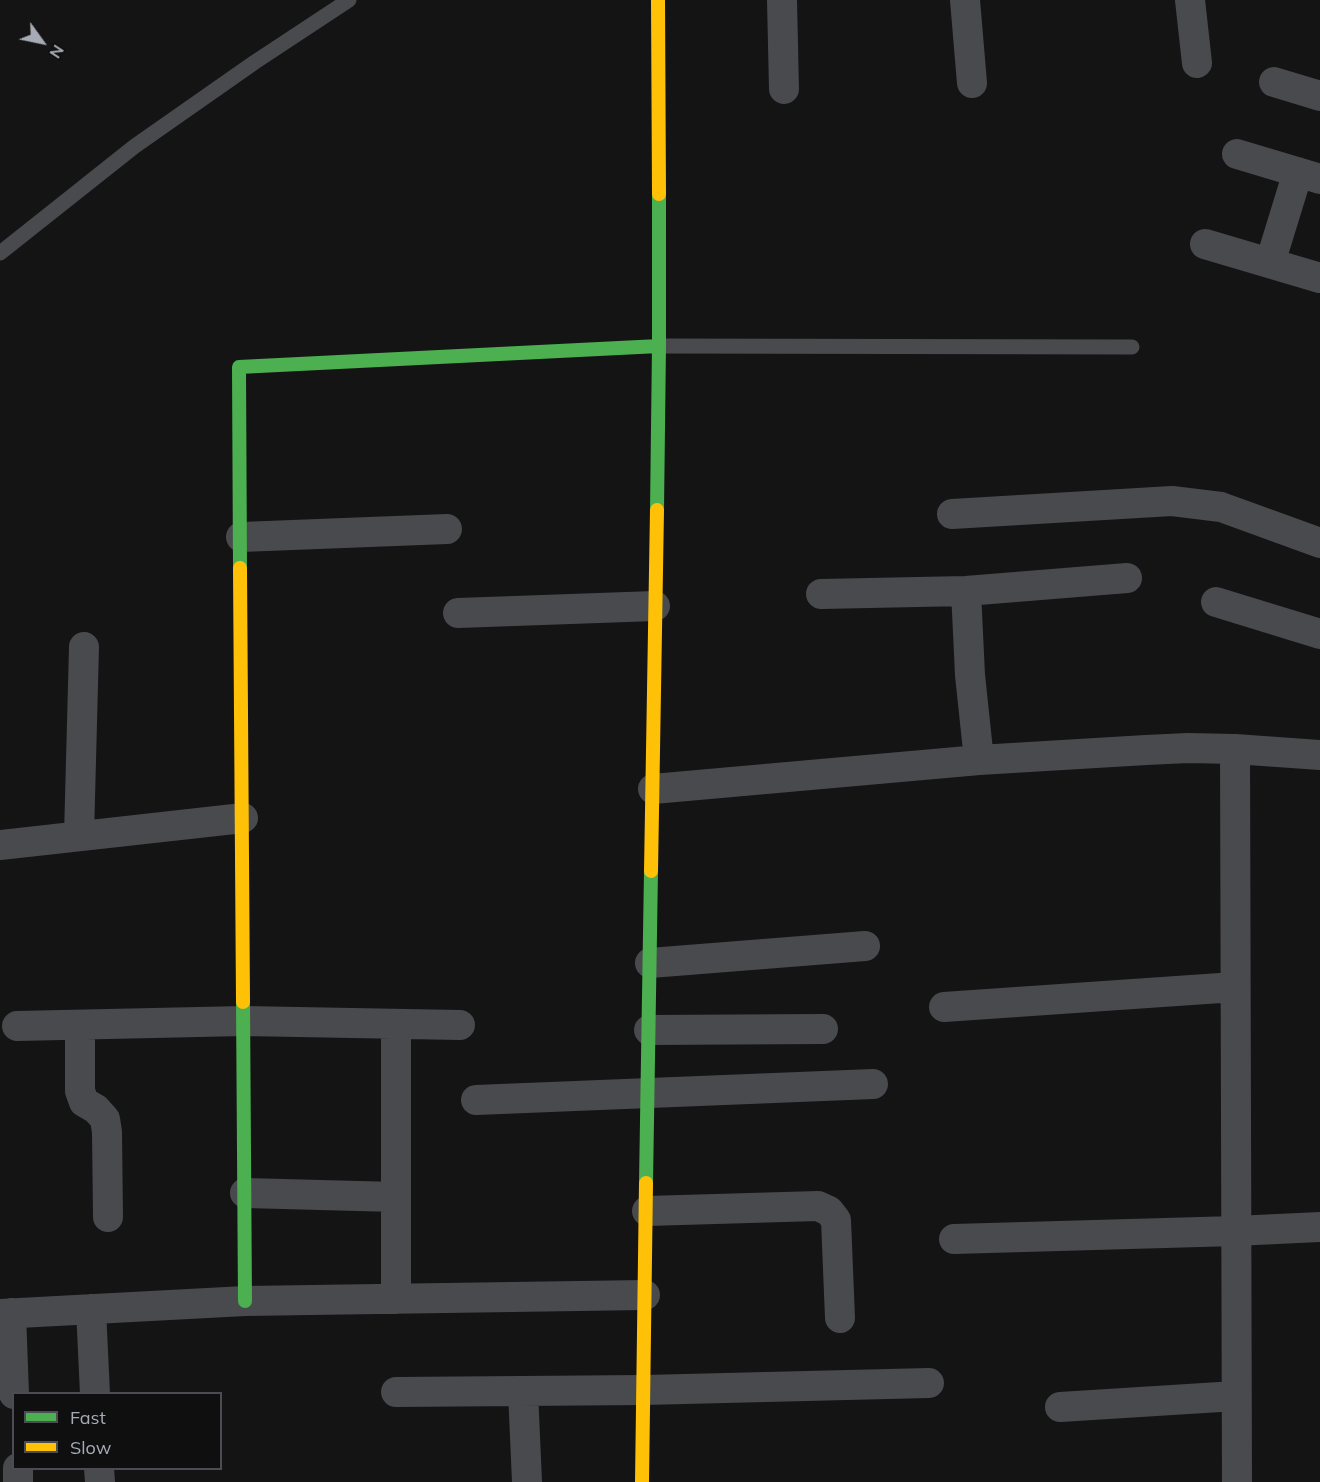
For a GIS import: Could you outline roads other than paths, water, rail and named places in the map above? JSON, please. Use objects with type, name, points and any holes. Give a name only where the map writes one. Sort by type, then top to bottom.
[{"type":"street","points":[[642,1482],[659,346],[658,0]]},
{"type":"street","points":[[782,0],[784,89]]},
{"type":"street","points":[[965,0],[972,83]]},
{"type":"street","points":[[1190,0],[1197,63]]},
{"type":"street","points":[[1274,82],[1320,96]]},
{"type":"street","points":[[1237,154],[1309,175],[1270,263]]},
{"type":"street","points":[[1205,244],[1320,278]]},
{"type":"street","points":[[245,1301],[239,367],[659,346]]},
{"type":"street","points":[[952,514],[1172,501],[1221,507],[1320,543]]},
{"type":"street","points":[[241,537],[447,529]]},
{"type":"street","points":[[821,594],[966,591],[1127,578]]},
{"type":"street","points":[[966,591],[970,675],[979,760]]},
{"type":"street","points":[[1216,602],[1320,634]]},
{"type":"street","points":[[458,613],[655,606]]},
{"type":"street","points":[[79,836],[84,647]]},
{"type":"street","points":[[653,789],[979,760],[1178,748],[1320,755]]},
{"type":"street","points":[[1234,749],[1237,1482]]},
{"type":"street","points":[[0,845],[243,818]]},
{"type":"street","points":[[650,963],[865,946]]},
{"type":"street","points":[[944,1007],[1235,987]]},
{"type":"street","points":[[17,1026],[244,1021],[460,1025]]},
{"type":"street","points":[[80,1024],[80,1091],[84,1102],[96,1109],[105,1119],[107,1132],[108,1217]]},
{"type":"street","points":[[396,1024],[396,1299]]},
{"type":"street","points":[[649,1030],[823,1029]]},
{"type":"street","points":[[476,1100],[873,1084]]},
{"type":"street","points":[[245,1193],[396,1197]]},
{"type":"street","points":[[646,1212],[818,1206],[829,1211],[836,1220],[840,1317]]},
{"type":"street","points":[[954,1239],[1320,1227]]},
{"type":"street","points":[[14,1392],[5,1313],[245,1301],[645,1295]]},
{"type":"street","points":[[91,1309],[95,1392]]},
{"type":"street","points":[[396,1392],[644,1390],[929,1383]]},
{"type":"street","points":[[523,1391],[527,1482]]},
{"type":"street","points":[[1060,1407],[1236,1396]]},
{"type":"lane","points":[[0,253],[135,146],[349,0]]},
{"type":"lane","points":[[659,346],[1132,347]]}]
